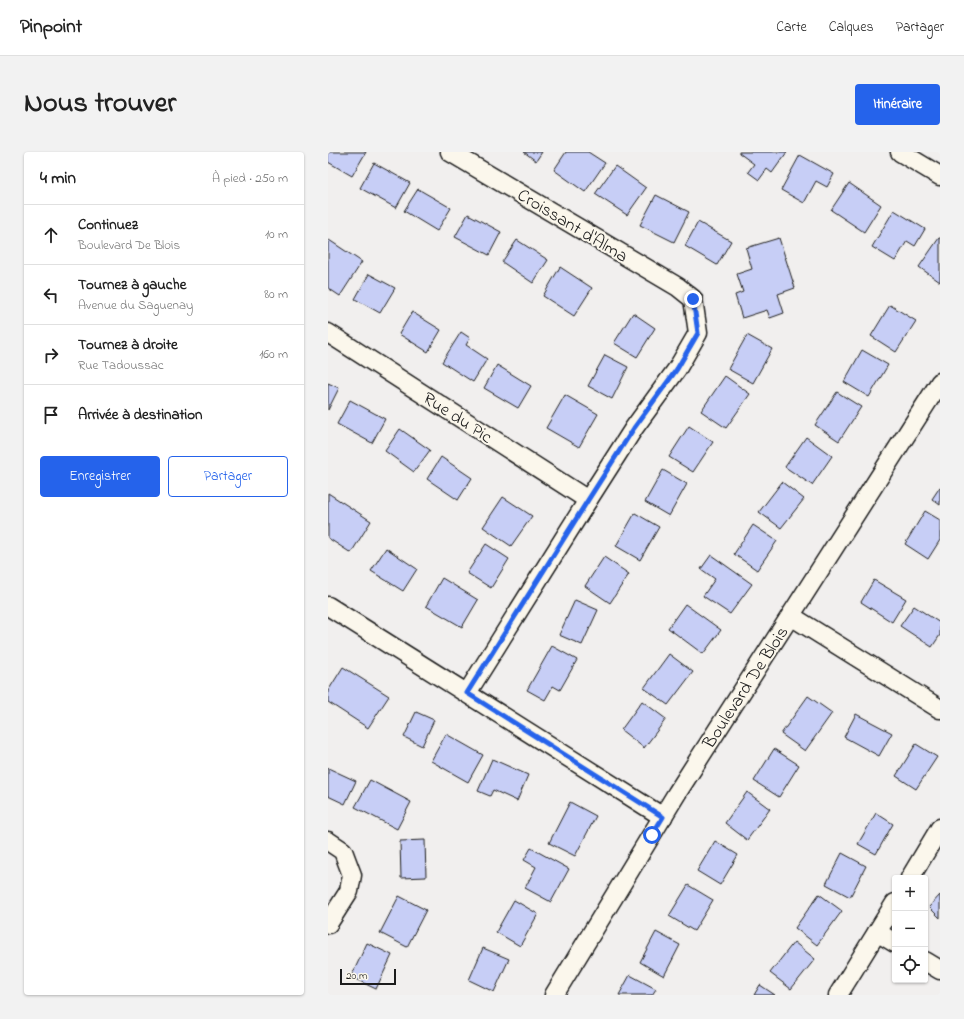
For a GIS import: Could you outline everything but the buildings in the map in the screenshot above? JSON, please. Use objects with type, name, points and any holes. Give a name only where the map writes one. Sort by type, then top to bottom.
[{"type":"street","name":"Croissant d'Alma","points":[[450,152],[678,287],[693,299],[698,333],[677,369],[634,428],[588,500]]},
{"type":"street","points":[[900,152],[940,176]]},
{"type":"street","name":"Rue du Pic","points":[[328,333],[588,500]]},
{"type":"street","name":"Boulevard De Blois","points":[[554,995],[663,817],[940,382]]},
{"type":"street","points":[[467,693],[588,500]]},
{"type":"street","points":[[328,606],[663,817]]},
{"type":"street","points":[[791,616],[940,709]]},
{"type":"street","points":[[912,875],[940,828]]},
{"type":"street","points":[[328,841],[343,851],[352,874],[349,891],[328,924]]},
{"type":"street","points":[[838,995],[892,907]]},
{"type":"street","points":[[877,932],[892,941]]},
{"type":"street","points":[[928,963],[940,970]]},
{"type":"route","points":[[652,835],[663,817],[467,693],[634,428],[677,369],[698,333],[693,299]]}]
